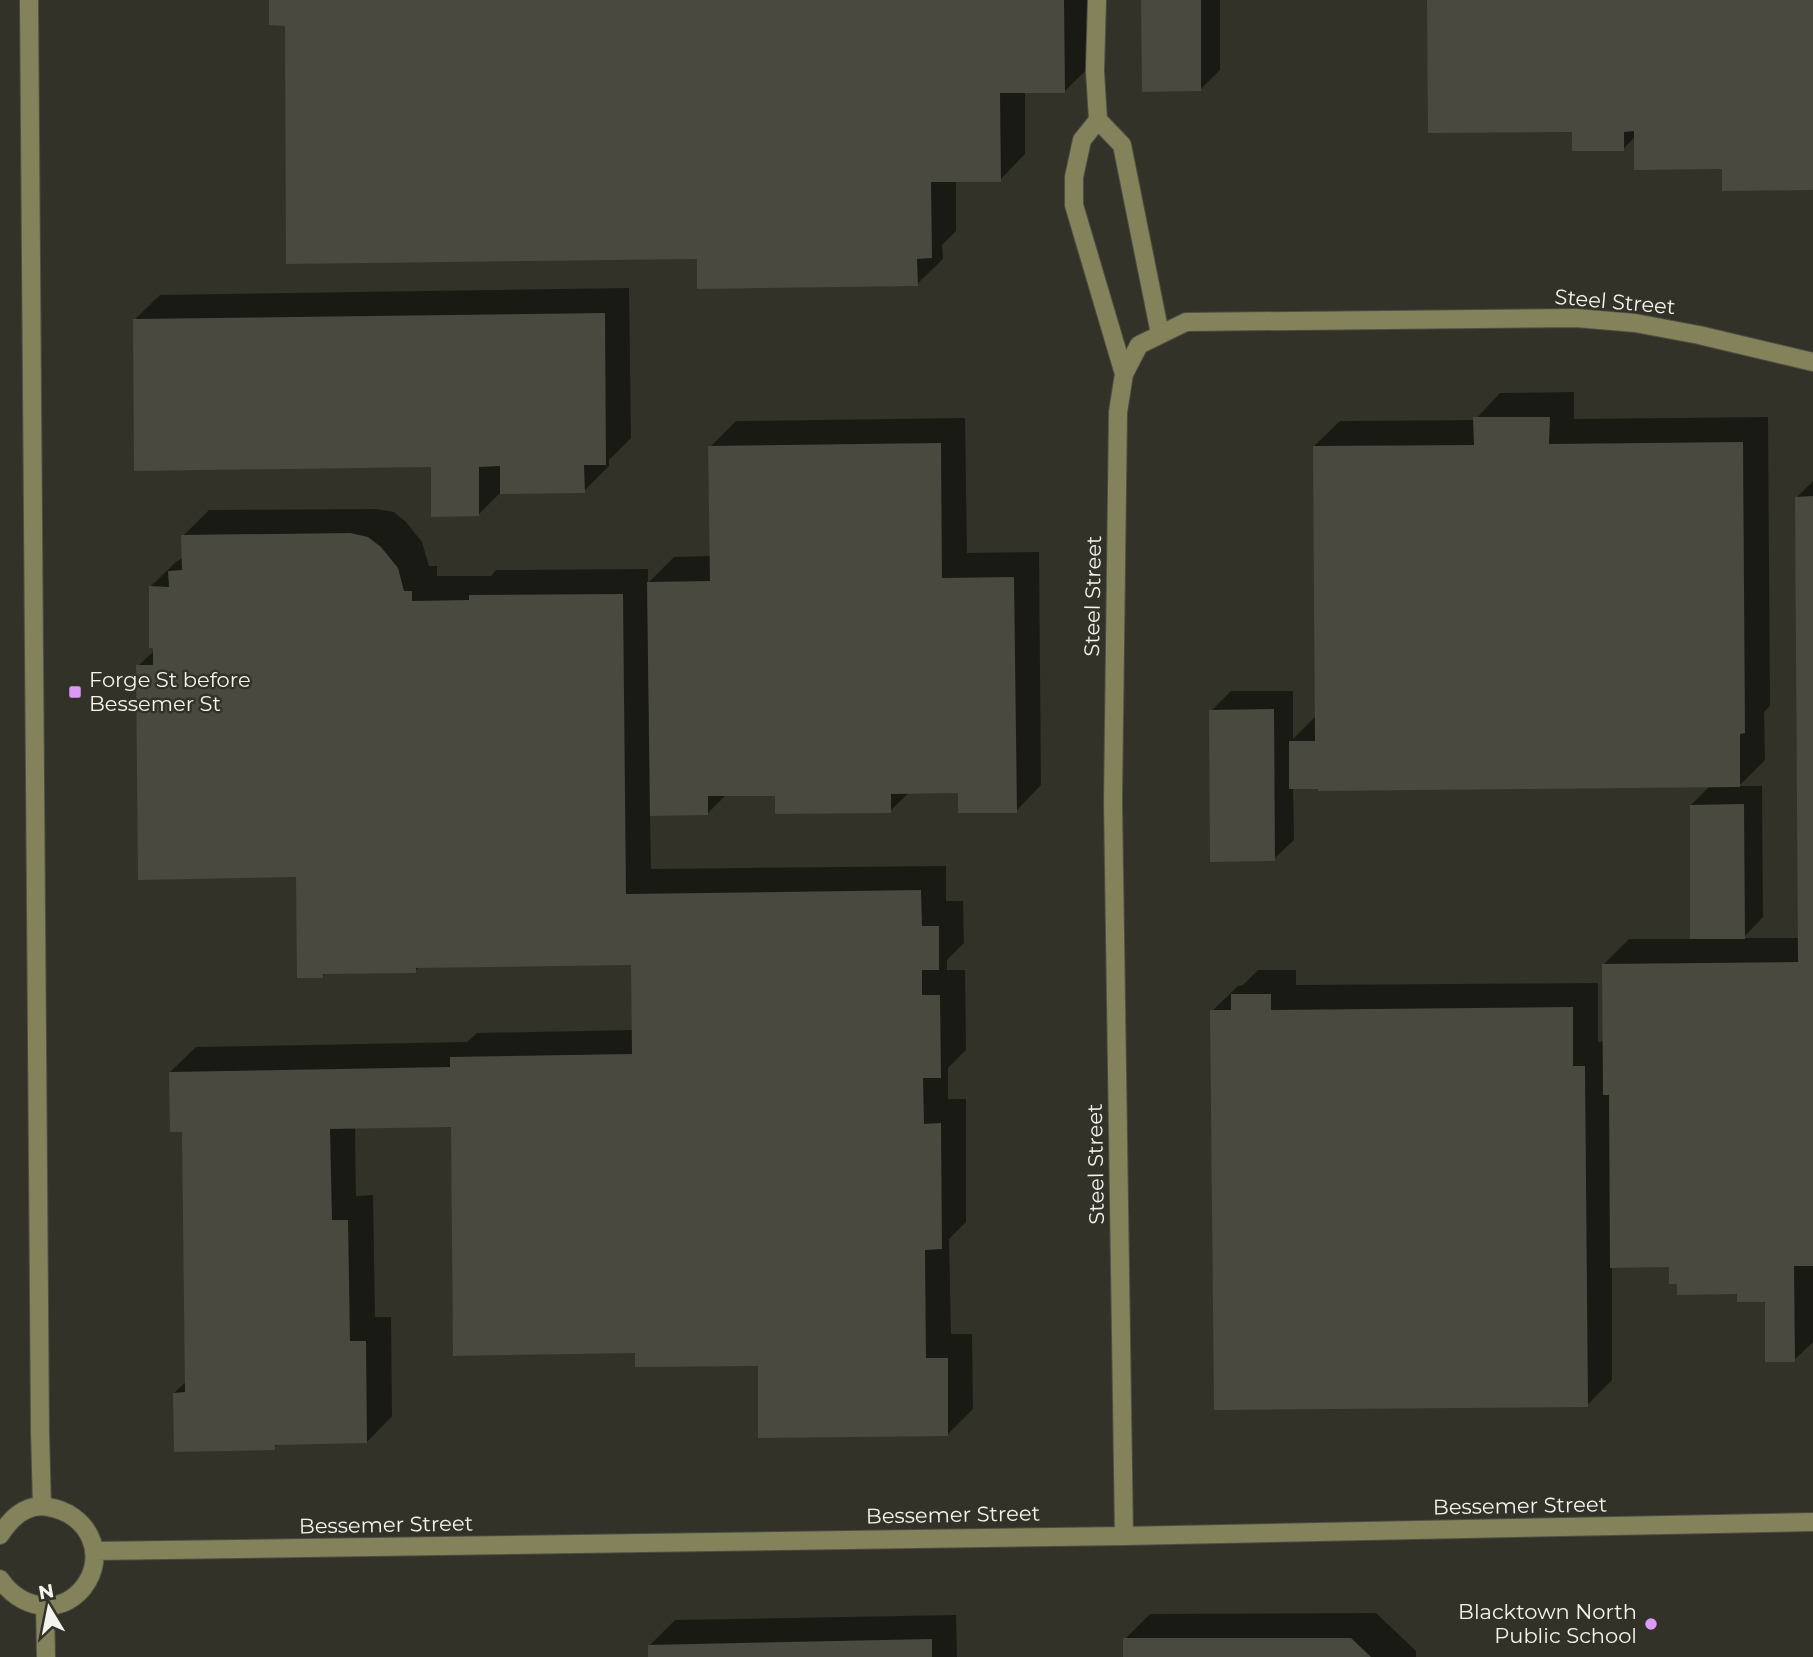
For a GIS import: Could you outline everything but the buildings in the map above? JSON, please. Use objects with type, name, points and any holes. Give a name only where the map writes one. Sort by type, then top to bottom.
[{"type":"street","points":[[29,0],[42,1506]]},
{"type":"street","points":[[1097,0],[1095,71],[1098,120],[1122,145],[1160,334]]},
{"type":"street","points":[[1098,120],[1082,140],[1074,177],[1074,205],[1124,374]]},
{"type":"street","name":"Steel Street","points":[[1124,1536],[1113,801],[1118,412],[1124,374],[1139,345],[1186,322],[1576,318],[1635,323],[1813,362]]},
{"type":"street","points":[[0,1535],[10,1520],[25,1510],[42,1506],[59,1509],[78,1518],[89,1532],[94,1551],[93,1567],[83,1588],[70,1599],[45,1606],[28,1603],[9,1591],[0,1579]]},
{"type":"street","name":"Bessemer Street","points":[[94,1551],[1124,1536],[1813,1522]]},
{"type":"street","points":[[45,1606],[46,1657]]},
{"type":"place","name":"Forge St before Bessemer St","points":[[75,692]]},
{"type":"place","name":"Blacktown North Public School","points":[[1651,1624]]}]
